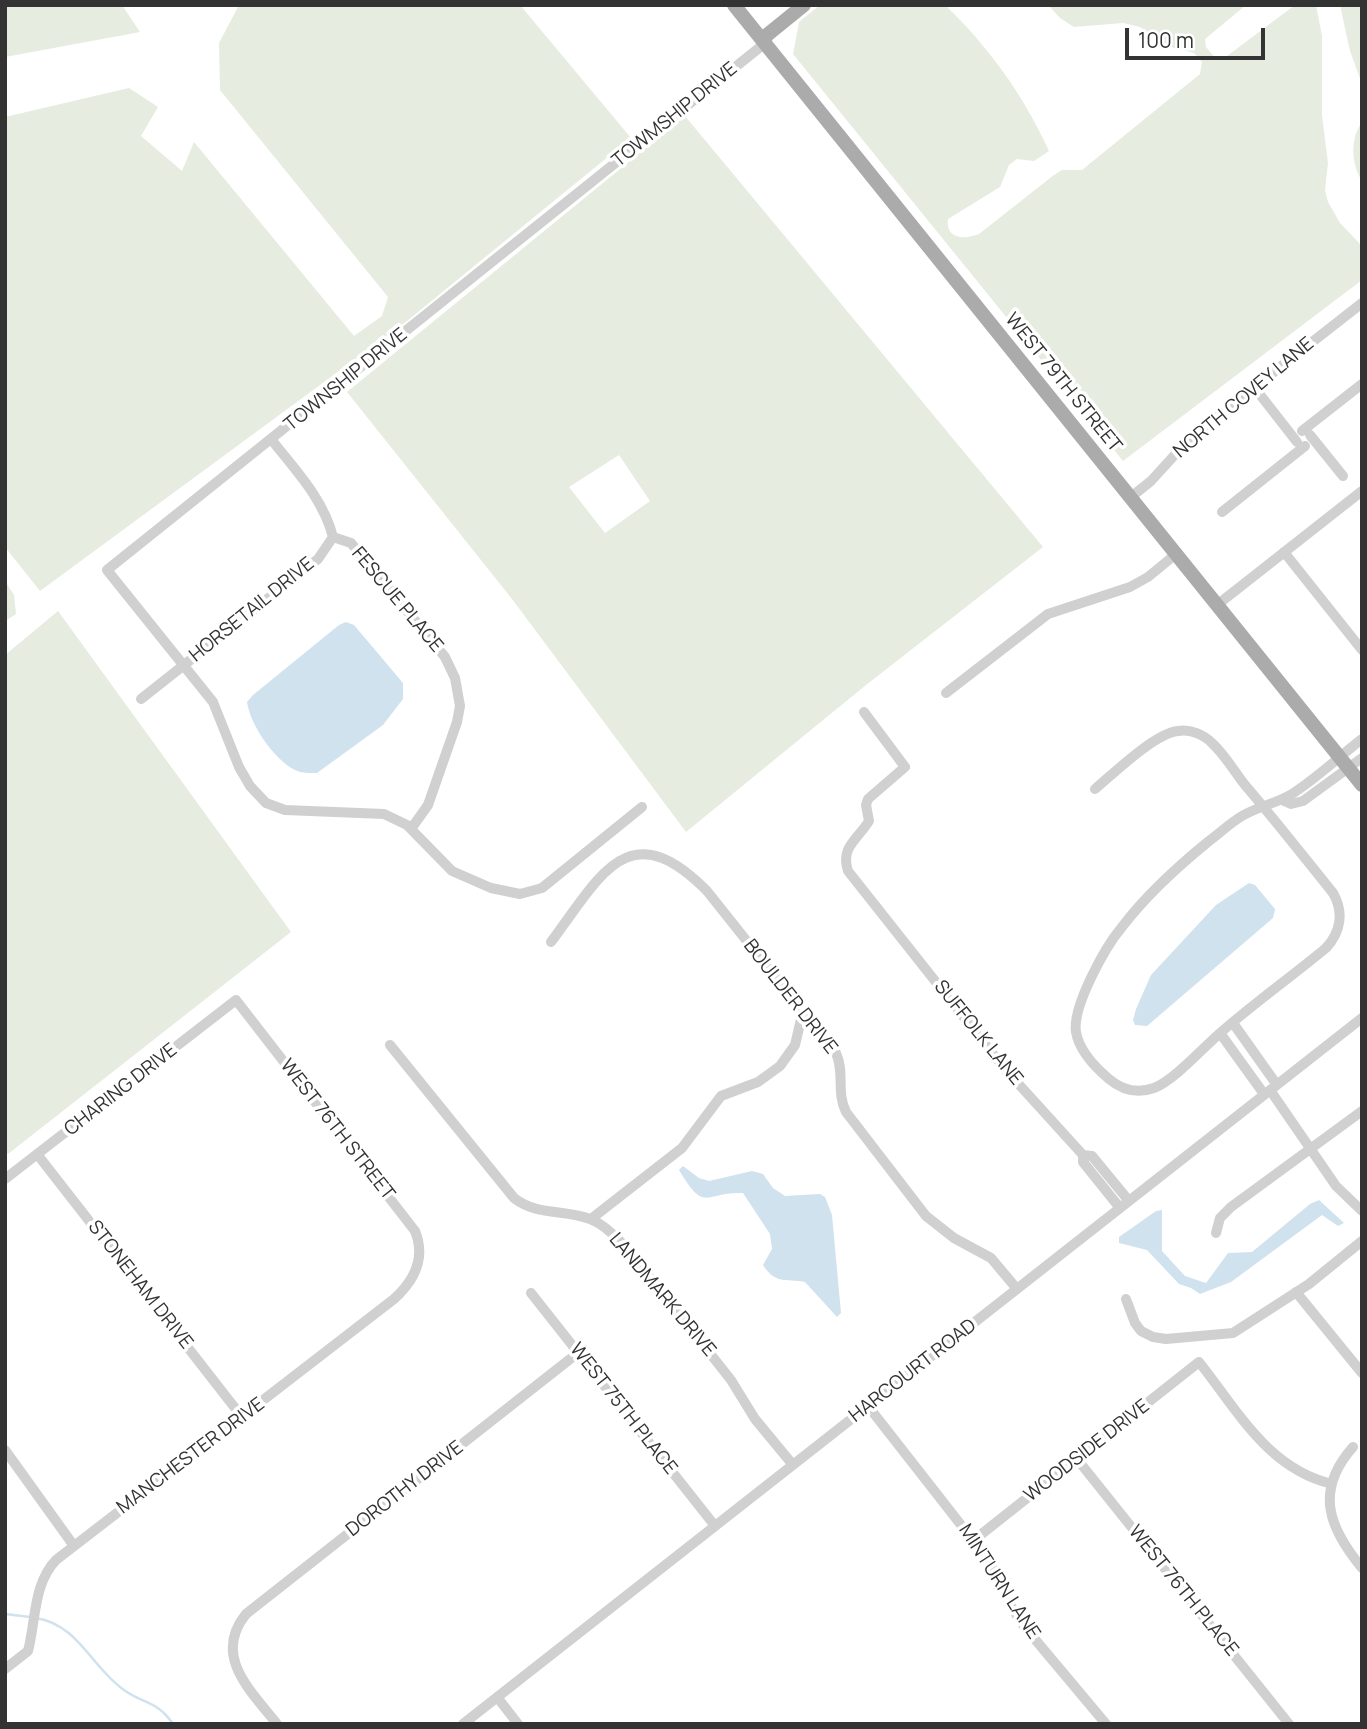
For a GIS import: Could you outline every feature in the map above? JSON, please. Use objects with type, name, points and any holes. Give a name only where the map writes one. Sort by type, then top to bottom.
[{"type":"main road","name":"WEST 79TH STREET","points":[[734,5],[1362,785]]},
{"type":"main road","points":[[764,41],[767,35],[804,5]]},
{"type":"street","name":"TOWMSHIP DRIVE","points":[[584,188],[759,48],[764,41]]},
{"type":"street","name":"TOWNSHIP DRIVE","points":[[183,666],[107,570],[584,188]]},
{"type":"street","name":"NORTH COVEY LANE","points":[[1131,497],[1151,481],[1191,437],[1362,303]]},
{"type":"street","points":[[1222,512],[1362,384]]},
{"type":"street","points":[[1254,387],[1303,439],[1343,476]]},
{"type":"street","points":[[271,439],[315,495],[328,516],[333,537]]},
{"type":"street","points":[[1217,604],[1362,491]]},
{"type":"street","name":"HORSETAIL DRIVE","points":[[141,699],[318,559],[333,537]]},
{"type":"street","name":"FESCUE PLACE","points":[[333,537],[351,543],[445,657],[455,678],[460,706],[457,722],[428,805],[411,829]]},
{"type":"street","points":[[1284,552],[1362,650]]},
{"type":"street","points":[[946,693],[1048,614],[1130,587],[1148,577],[1176,554]]},
{"type":"street","points":[[183,666],[213,702],[239,767],[250,786],[267,803],[285,810],[384,814],[411,829],[452,871],[491,888],[520,894],[542,888],[642,807]]},
{"type":"street","name":"SUFFOLK LANE","points":[[864,712],[905,767],[868,799],[866,805],[869,821],[846,851],[848,871],[1004,1068],[1083,1155],[1092,1156],[1124,1204]]},
{"type":"street","points":[[1095,789],[1162,736],[1177,731],[1192,732],[1213,744],[1265,808],[1333,893],[1339,907],[1340,921],[1329,946],[1155,1088],[1142,1091],[1116,1085],[1106,1077],[1082,1049],[1076,1027],[1077,1016],[1091,979],[1105,951],[1123,925],[1168,874],[1237,819],[1252,811],[1265,808],[1282,800],[1291,804],[1303,801],[1344,762],[1362,739]]},
{"type":"street","points":[[1344,762],[1362,758]]},
{"type":"street","name":"BOULDER DRIVE","points":[[551,942],[597,880],[624,859],[640,853],[666,859],[695,879],[838,1056],[841,1067],[841,1097],[846,1112],[919,1208],[947,1233],[991,1258],[1017,1289]]},
{"type":"street","name":"CHARING DRIVE","points":[[5,1179],[236,1000]]},
{"type":"street","name":"WEST 76TH STREET","points":[[236,1000],[415,1231],[421,1256],[418,1267]]},
{"type":"street","points":[[591,1219],[682,1149],[721,1097],[758,1083],[777,1069],[795,1045],[803,1011]]},
{"type":"street","name":"HARCOURT ROAD","points":[[463,1724],[1362,1018]]},
{"type":"street","points":[[1233,1023],[1270,1090],[1309,1150],[1345,1196],[1362,1211]]},
{"type":"street","points":[[1220,1033],[1270,1090]]},
{"type":"street","name":"LANDMARK DRIVE","points":[[390,1045],[514,1198],[533,1209],[591,1219],[610,1231],[625,1246],[732,1380],[755,1419],[793,1465]]},
{"type":"street","points":[[1216,1233],[1218,1222],[1227,1211],[1362,1111]]},
{"type":"street","name":"STONEHAM DRIVE","points":[[37,1154],[242,1417]]},
{"type":"street","points":[[1126,1299],[1129,1312],[1141,1331],[1153,1337],[1166,1339],[1233,1333],[1296,1292],[1362,1241]]},
{"type":"street","name":"MANCHESTER DRIVE","points":[[5,1669],[28,1651],[34,1608],[46,1570],[394,1299],[406,1287],[418,1267]]},
{"type":"street","points":[[1296,1292],[1362,1373]]},
{"type":"street","name":"WEST 75TH PLACE","points":[[531,1293],[715,1526]]},
{"type":"street","name":"DOROTHY DRIVE","points":[[277,1724],[239,1674],[233,1654],[236,1632],[251,1610],[579,1352]]},
{"type":"street","name":"WOODSIDE DRIVE","points":[[974,1540],[1199,1362],[1275,1457],[1306,1476],[1332,1484]]},
{"type":"street","name":"MINTURN LANE","points":[[868,1406],[990,1562],[1019,1619],[1106,1724]]},
{"type":"street","points":[[1353,1447],[1340,1464],[1332,1484],[1330,1506],[1340,1540],[1362,1569]]},
{"type":"street","points":[[5,1450],[74,1546]]},
{"type":"street","name":"WEST 76TH PLACE","points":[[1077,1459],[1289,1724]]},
{"type":"street","points":[[497,1697],[518,1724]]},
{"type":"shaded area","points":[[5,5],[122,5],[140,32],[5,57]]},
{"type":"shaded area","points":[[239,5],[520,5],[631,138],[407,321],[40,591],[5,547],[5,117],[129,88],[158,107],[141,136],[182,171],[194,142],[354,336],[382,316],[388,297],[220,90],[219,43]]},
{"type":"shaded area","points":[[820,5],[945,5],[991,55],[1017,92],[1049,151],[1034,161],[1017,159],[1009,165],[1000,187],[948,219],[948,226],[953,234],[968,237],[979,234],[1062,170],[1082,170],[1200,74],[1202,62],[1194,53],[1171,47],[1140,27],[1123,23],[1074,27],[1060,18],[1048,5],[1246,5],[1205,39],[1206,47],[1216,59],[1223,59],[1295,5],[1316,5],[1322,36],[1322,115],[1328,163],[1325,190],[1328,202],[1340,223],[1362,246],[1362,280],[1123,461],[793,54],[799,22]]},
{"type":"shaded area","points":[[1340,5],[1362,5],[1362,84],[1350,51]]},
{"type":"shaded area","points":[[685,116],[1043,547],[866,685],[686,832],[512,599],[347,392]],"holes":[[[619,455],[650,501],[605,533],[569,487]]]},
{"type":"shaded area","points":[[1362,122],[1362,181],[1353,151],[1355,136]]},
{"type":"shaded area","points":[[5,581],[14,595],[16,614],[5,621]]},
{"type":"shaded area","points":[[58,611],[291,932],[8,1154],[5,1151],[5,655]]},
{"type":"water","points":[[346,622],[354,625],[403,683],[403,699],[383,725],[317,773],[300,772],[282,761],[266,743],[253,722],[247,702]]},
{"type":"water","points":[[1249,883],[1255,885],[1275,909],[1273,918],[1147,1026],[1135,1025],[1133,1020],[1136,1009],[1151,975],[1216,905]]},
{"type":"water","points":[[683,1166],[699,1178],[709,1181],[752,1171],[763,1174],[773,1188],[785,1196],[820,1194],[825,1197],[832,1215],[841,1313],[837,1317],[805,1282],[781,1280],[772,1276],[763,1265],[772,1249],[770,1234],[743,1193],[701,1197],[679,1170]]},
{"type":"water","points":[[1319,1200],[1344,1223],[1338,1226],[1322,1215],[1231,1282],[1200,1294],[1179,1284],[1147,1250],[1119,1243],[1119,1237],[1156,1211],[1162,1210],[1162,1251],[1185,1276],[1206,1283],[1228,1253],[1252,1252],[1310,1204]]},
{"type":"waterway","points":[[5,1614],[30,1617]]},
{"type":"waterway","points":[[36,1618],[63,1629],[113,1681],[131,1695],[162,1711],[173,1724]]}]
